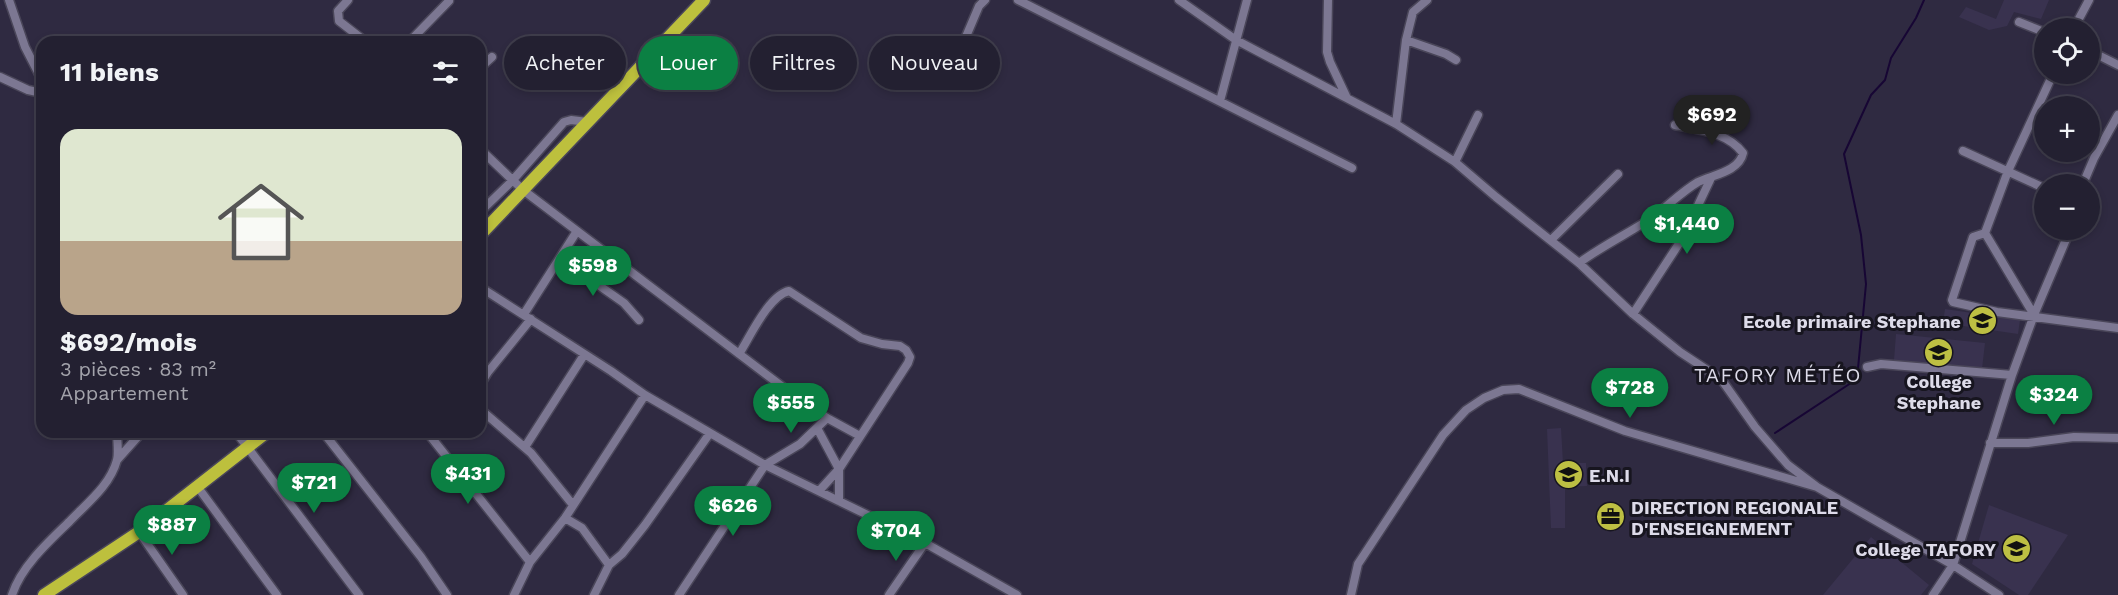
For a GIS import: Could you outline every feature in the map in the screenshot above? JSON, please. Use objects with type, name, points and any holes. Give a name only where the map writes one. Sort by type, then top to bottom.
[{"type":"highway","points":[[486,229],[704,0]]},
{"type":"highway","points":[[44,595],[139,531],[260,438]]},
{"type":"street","points":[[9,0],[36,68]]},
{"type":"street","points":[[348,0],[338,11],[339,21],[358,36]]},
{"type":"street","points":[[966,36],[979,6],[985,0]]},
{"type":"street","points":[[1018,0],[1352,168]]},
{"type":"street","points":[[1179,0],[1236,40],[1396,124],[1455,162],[1580,263],[1634,314],[1680,352],[1721,379],[1755,427],[1788,465],[1817,487],[1953,565],[2000,595]]},
{"type":"street","points":[[1220,101],[1247,0]]},
{"type":"street","points":[[1328,0],[1327,52],[1347,97]]},
{"type":"street","points":[[1396,124],[1406,40],[1413,12],[1427,0]]},
{"type":"street","points":[[2079,18],[2089,0]]},
{"type":"street","points":[[415,36],[449,1]]},
{"type":"street","points":[[2019,22],[2034,28]]},
{"type":"street","points":[[1406,40],[1446,54],[1456,60]]},
{"type":"street","points":[[2100,56],[2118,65]]},
{"type":"street","points":[[486,62],[492,57]]},
{"type":"street","points":[[0,77],[36,92]]},
{"type":"street","points":[[1985,233],[2008,171],[2048,84]]},
{"type":"street","points":[[1455,162],[1478,115]]},
{"type":"street","points":[[2088,174],[2094,158],[2118,116]]},
{"type":"street","points":[[486,206],[512,181],[564,122],[571,120],[588,122]]},
{"type":"street","points":[[1580,263],[1598,249],[1652,217],[1699,182],[1721,174],[1742,159],[1743,153],[1737,145],[1718,134],[1676,124]]},
{"type":"street","points":[[1963,151],[2034,183]]},
{"type":"street","points":[[486,154],[523,190],[739,354],[827,418],[860,436]]},
{"type":"street","points":[[1551,240],[1618,174]]},
{"type":"street","points":[[1634,314],[1682,239],[1711,178]]},
{"type":"street","points":[[486,375],[528,317],[577,231]]},
{"type":"street","points":[[1985,233],[2034,315]]},
{"type":"street","points":[[1985,233],[1973,237],[1955,286],[1953,302],[1997,312],[2034,315],[2118,328]]},
{"type":"street","points":[[1933,595],[1953,565],[2012,375],[2066,240]]},
{"type":"street","points":[[560,258],[624,303],[639,320]]},
{"type":"street","points":[[486,291],[611,370],[645,395],[765,465],[925,543],[1017,595]]},
{"type":"street","points":[[739,354],[770,304],[782,293],[789,291],[861,338],[900,346],[906,350],[910,357],[908,363],[839,469],[819,492]]},
{"type":"street","points":[[525,447],[584,355]]},
{"type":"street","points":[[1867,367],[1881,364],[2012,375]]},
{"type":"street","points":[[1351,595],[1358,564],[1443,435],[1466,410],[1484,398],[1503,390],[1519,389],[1625,431],[1817,487]]},
{"type":"street","points":[[514,595],[530,562],[565,518],[645,395]]},
{"type":"street","points":[[486,414],[525,447],[573,505]]},
{"type":"street","points":[[679,595],[765,465],[800,444],[827,418]]},
{"type":"street","points":[[817,428],[839,469],[838,501]]},
{"type":"street","points":[[594,595],[609,565],[622,554],[645,525],[710,433]]},
{"type":"street","points":[[1990,443],[2028,443],[2074,437],[2118,438]]},
{"type":"street","points":[[117,438],[117,460]]},
{"type":"street","points":[[12,595],[30,563],[69,521],[90,503],[107,480],[117,460],[137,438]]},
{"type":"street","points":[[241,438],[358,595]]},
{"type":"street","points":[[328,438],[421,557],[447,595]]},
{"type":"street","points":[[432,438],[530,562]]},
{"type":"street","points":[[197,486],[277,595]]},
{"type":"street","points":[[565,518],[582,528],[609,565]]},
{"type":"street","points":[[139,531],[183,595]]},
{"type":"street","points":[[889,595],[925,543]]},
{"type":"shaded area","points":[[2004,0],[2049,0],[2041,18],[2014,12],[2007,26],[1989,30],[1959,17],[1966,7],[1996,19]]},
{"type":"shaded area","name":"Ecole primaire Stephane","points":[[1945,309],[2020,320],[2018,334],[1943,323]]},
{"type":"shaded area","name":"College Stephane","points":[[1896,334],[1985,343],[1982,369],[1894,360]]},
{"type":"shaded area","name":"E.N.I","points":[[1561,428],[1563,463],[1586,463],[1587,486],[1565,487],[1565,528],[1551,528],[1547,429]]},
{"type":"shaded area","name":"College TAFORY","points":[[1989,505],[2068,535],[2028,595],[2019,595],[1972,564]]},
{"type":"shaded area","points":[[1871,537],[1929,585],[1921,595],[1823,595]]},
{"type":"waterway","points":[[1775,433],[1857,379],[1866,284],[1861,235],[1844,154],[1871,95],[1885,80],[1891,58],[1916,18],[1924,0]]},
{"type":"place","name":"Ecole primaire Stephane","points":[[1982,321]]},
{"type":"place","name":"College Stephane","points":[[1939,352]]},
{"type":"place","name":"E.N.I","points":[[1568,475]]},
{"type":"place","name":"DIRECTION REGIONALE D'ENSEIGNEMENT","points":[[1610,517]]},
{"type":"place","name":"College TAFORY","points":[[2017,549]]},
{"type":"district","name":"TAFORY MÉTÉO","points":[[1778,375]]}]
